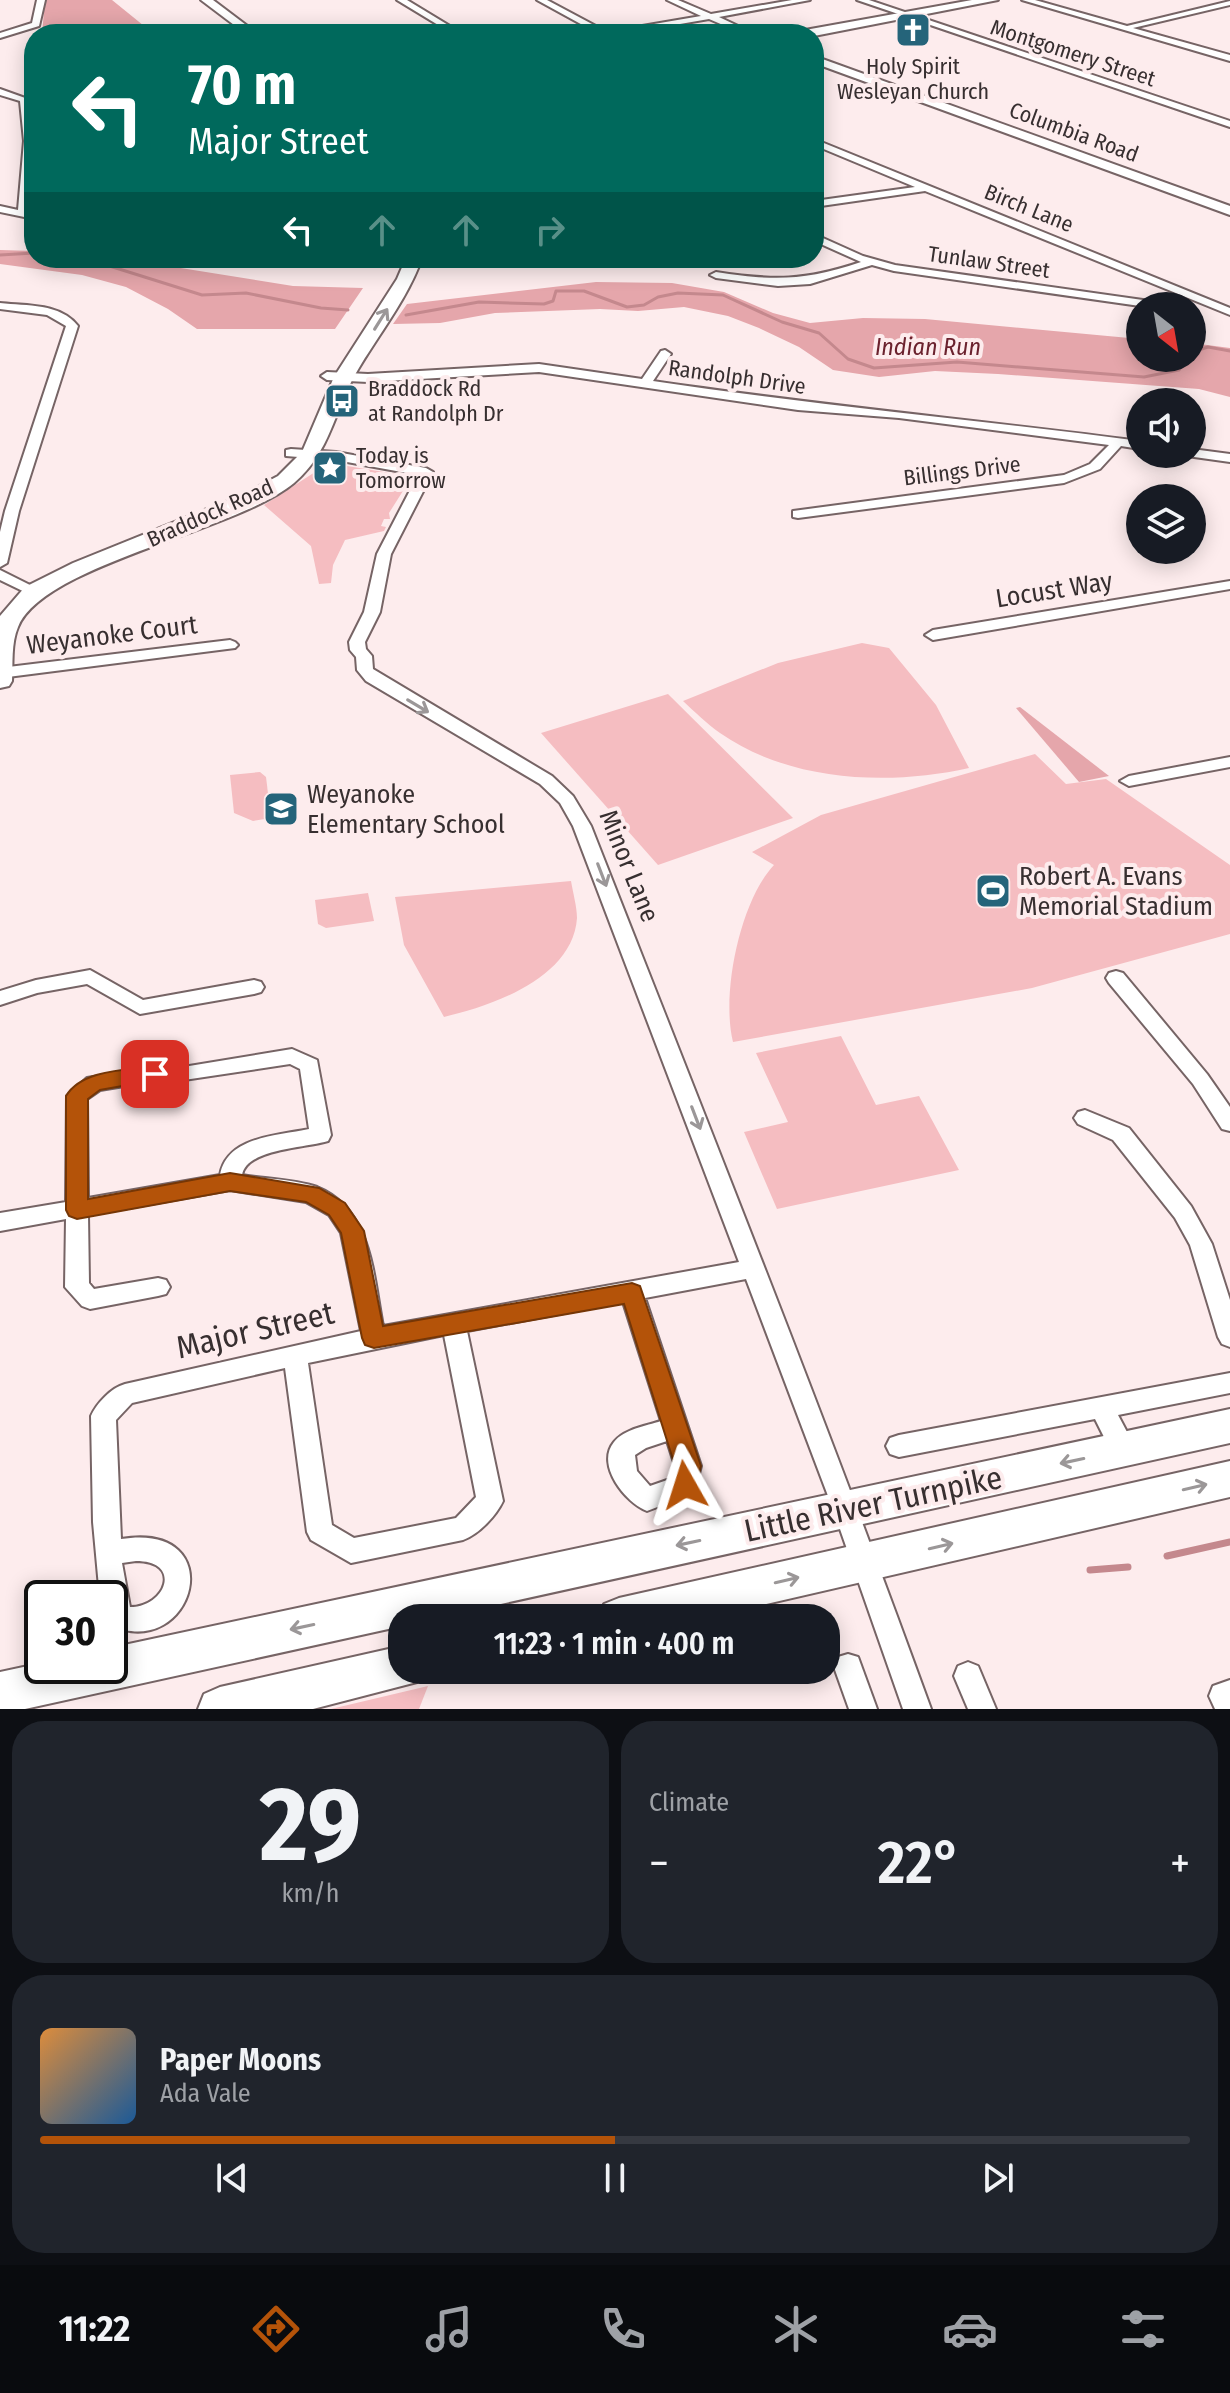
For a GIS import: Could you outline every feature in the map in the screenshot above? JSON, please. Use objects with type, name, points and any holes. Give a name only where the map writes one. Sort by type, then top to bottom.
[{"type":"main road","points":[[824,31],[992,0]]},
{"type":"main road","name":"Braddock Road","points":[[0,602],[17,584],[59,578],[263,494],[285,480],[395,268]]},
{"type":"main road","name":"Braddock Road","points":[[336,377],[406,279],[410,268]]},
{"type":"main road","name":"Braddock Road","points":[[0,681],[3,637],[17,584]]},
{"type":"main road","name":"Little River Turnpike","points":[[0,1693],[1230,1426]]},
{"type":"main road","name":"Little River Turnpike","points":[[680,1604],[1230,1479]]},
{"type":"main road","points":[[220,1709],[388,1670]]},
{"type":"street","points":[[36,24],[41,0]]},
{"type":"street","points":[[206,0],[239,24]]},
{"type":"street","points":[[401,0],[442,24]]},
{"type":"street","points":[[541,0],[588,24]]},
{"type":"street","points":[[671,0],[727,24]]},
{"type":"street","points":[[668,24],[806,0]]},
{"type":"street","name":"Montgomery Street","points":[[861,0],[1230,124]]},
{"type":"street","points":[[1026,0],[1230,58]]},
{"type":"street","points":[[1129,27],[1230,3]]},
{"type":"street","points":[[0,36],[24,28]]},
{"type":"street","name":"Columbia Road","points":[[824,63],[1230,211]]},
{"type":"street","points":[[0,92],[24,99]]},
{"type":"street","name":"Birch Lane","points":[[824,146],[1230,314]]},
{"type":"street","points":[[824,203],[926,188]]},
{"type":"street","points":[[0,209],[24,214]]},
{"type":"street","name":"Tunlaw Street","points":[[824,241],[871,262],[907,270],[1126,301]]},
{"type":"street","points":[[716,275],[763,284],[795,285],[821,280],[871,262]]},
{"type":"street","points":[[1163,285],[1169,292]]},
{"type":"street","points":[[0,306],[57,315],[67,319],[72,326],[12,511],[0,563]]},
{"type":"street","points":[[1206,311],[1230,314]]},
{"type":"street","points":[[645,384],[665,354]]},
{"type":"street","name":"Randolph Drive","points":[[336,377],[528,367],[798,406],[899,414],[1126,443]]},
{"type":"street","name":"Billings Drive","points":[[798,514],[1072,478],[1101,465],[1117,442]]},
{"type":"street","name":"Minor Lane","points":[[301,453],[426,472],[384,554],[375,602],[357,642],[358,650],[364,656],[365,670],[372,678],[546,780],[567,800],[582,826],[755,1268],[917,1709]]},
{"type":"street","points":[[1206,455],[1230,458]]},
{"type":"street","name":"Locust Way","points":[[933,635],[1230,585]]},
{"type":"street","name":"Weyanoke Court","points":[[0,673],[230,645]]},
{"type":"street","points":[[1129,781],[1230,762]]},
{"type":"street","points":[[0,998],[36,987],[90,977],[140,1007],[254,987]]},
{"type":"street","points":[[1116,978],[1200,1079],[1230,1123]]},
{"type":"street","points":[[184,1073],[292,1056],[310,1065],[320,1135],[249,1150],[233,1164],[230,1182]]},
{"type":"street","points":[[155,1074],[94,1083],[77,1096],[77,1287],[90,1299],[158,1287]]},
{"type":"street","points":[[1085,1118],[1121,1134],[1183,1212],[1201,1244],[1230,1337]]},
{"type":"street","points":[[0,1222],[230,1182],[311,1194],[337,1209],[352,1231],[374,1338]]},
{"type":"street","name":"Major Street","points":[[109,1553],[103,1416],[125,1394],[374,1338],[755,1268]]},
{"type":"street","points":[[632,1293],[674,1428]]},
{"type":"street","points":[[295,1357],[320,1532],[351,1551],[463,1528],[490,1501],[454,1325]]},
{"type":"street","points":[[899,1446],[1230,1383]]},
{"type":"street","points":[[1102,1408],[1123,1449]]},
{"type":"street","points":[[848,1667],[863,1709]]},
{"type":"street","points":[[968,1676],[982,1709]]},
{"type":"street","points":[[1229,1709],[1223,1696],[1230,1694]]},
{"type":"shaded area","points":[[45,0],[112,0],[142,24],[43,24]]},
{"type":"shaded area","points":[[0,250],[24,251],[24,267],[0,264]]},
{"type":"shaded area","points":[[30,268],[180,268],[293,286],[363,288],[335,329],[197,329],[168,309],[126,287],[82,275]]},
{"type":"shaded area","points":[[596,282],[672,283],[724,292],[773,313],[810,323],[863,318],[925,319],[1126,338],[1126,372],[1206,372],[1206,345],[1230,348],[1230,397],[1206,391],[1206,388],[935,371],[879,377],[833,370],[799,347],[759,328],[728,316],[684,307],[638,311],[600,309],[495,313],[440,323],[393,324],[407,304]]},
{"type":"shaded area","points":[[329,463],[396,474],[405,477],[408,483],[389,513],[390,519],[384,519],[381,526],[386,527],[384,531],[345,540],[333,565],[331,583],[319,584],[311,546],[264,505]]},
{"type":"shaded area","points":[[862,643],[889,648],[936,705],[969,768],[938,774],[874,778],[808,770],[777,762],[748,749],[715,729],[683,701],[778,663]]},
{"type":"shaded area","points":[[668,694],[793,818],[658,865],[541,733]]},
{"type":"shaded area","points":[[1020,707],[1109,776],[1079,782],[1016,708]]},
{"type":"shaded area","name":"Robert A. Evans Memorial Stadium","points":[[1035,754],[1066,784],[1106,779],[1230,865],[1230,934],[1032,988],[733,1042],[730,999],[736,949],[752,901],[774,865],[752,852],[821,815]]},
{"type":"shaded area","points":[[260,772],[266,777],[271,818],[253,821],[234,813],[230,775]]},
{"type":"shaded area","points":[[571,881],[577,918],[572,939],[561,957],[546,973],[506,997],[444,1017],[404,945],[395,897]]},
{"type":"shaded area","points":[[368,893],[374,921],[326,928],[318,924],[315,900]]},
{"type":"shaded area","points":[[841,1036],[876,1105],[919,1096],[959,1170],[777,1209],[744,1132],[788,1122],[756,1053]]},
{"type":"shaded area","points":[[428,1686],[419,1709],[331,1709]]},
{"type":"waterway","name":"Indian Run","points":[[0,255],[24,254]]},
{"type":"waterway","name":"Indian Run","points":[[116,268],[202,295],[246,293],[321,308],[348,310]]},
{"type":"waterway","name":"Indian Run","points":[[406,315],[479,302],[544,304],[553,301],[556,291],[584,291],[627,307],[644,305],[658,297],[678,293],[723,295],[782,322],[819,333],[848,359],[874,368],[957,362],[1144,377],[1169,372]]},
{"type":"waterway","name":"Indian Run","points":[[1206,348],[1230,351]]},
{"type":"waterway","points":[[1167,1556],[1230,1542]]},
{"type":"waterway","points":[[1090,1570],[1128,1567]]},
{"type":"place","name":"Holy Spirit Wesleyan Church","points":[[913,30]]},
{"type":"place","name":"Braddock Rd at Randolph Dr","points":[[342,401]]},
{"type":"place","name":"Today is Tomorrow","points":[[330,468]]},
{"type":"place","name":"Weyanoke Elementary School","points":[[281,809]]},
{"type":"place","name":"Robert A. Evans Memorial Stadium","points":[[993,891]]},
{"type":"route","points":[[155,1074],[94,1083],[77,1096],[77,1210],[230,1182],[311,1194],[337,1209],[352,1231],[374,1338],[632,1293],[688,1466],[685,1485]]}]
